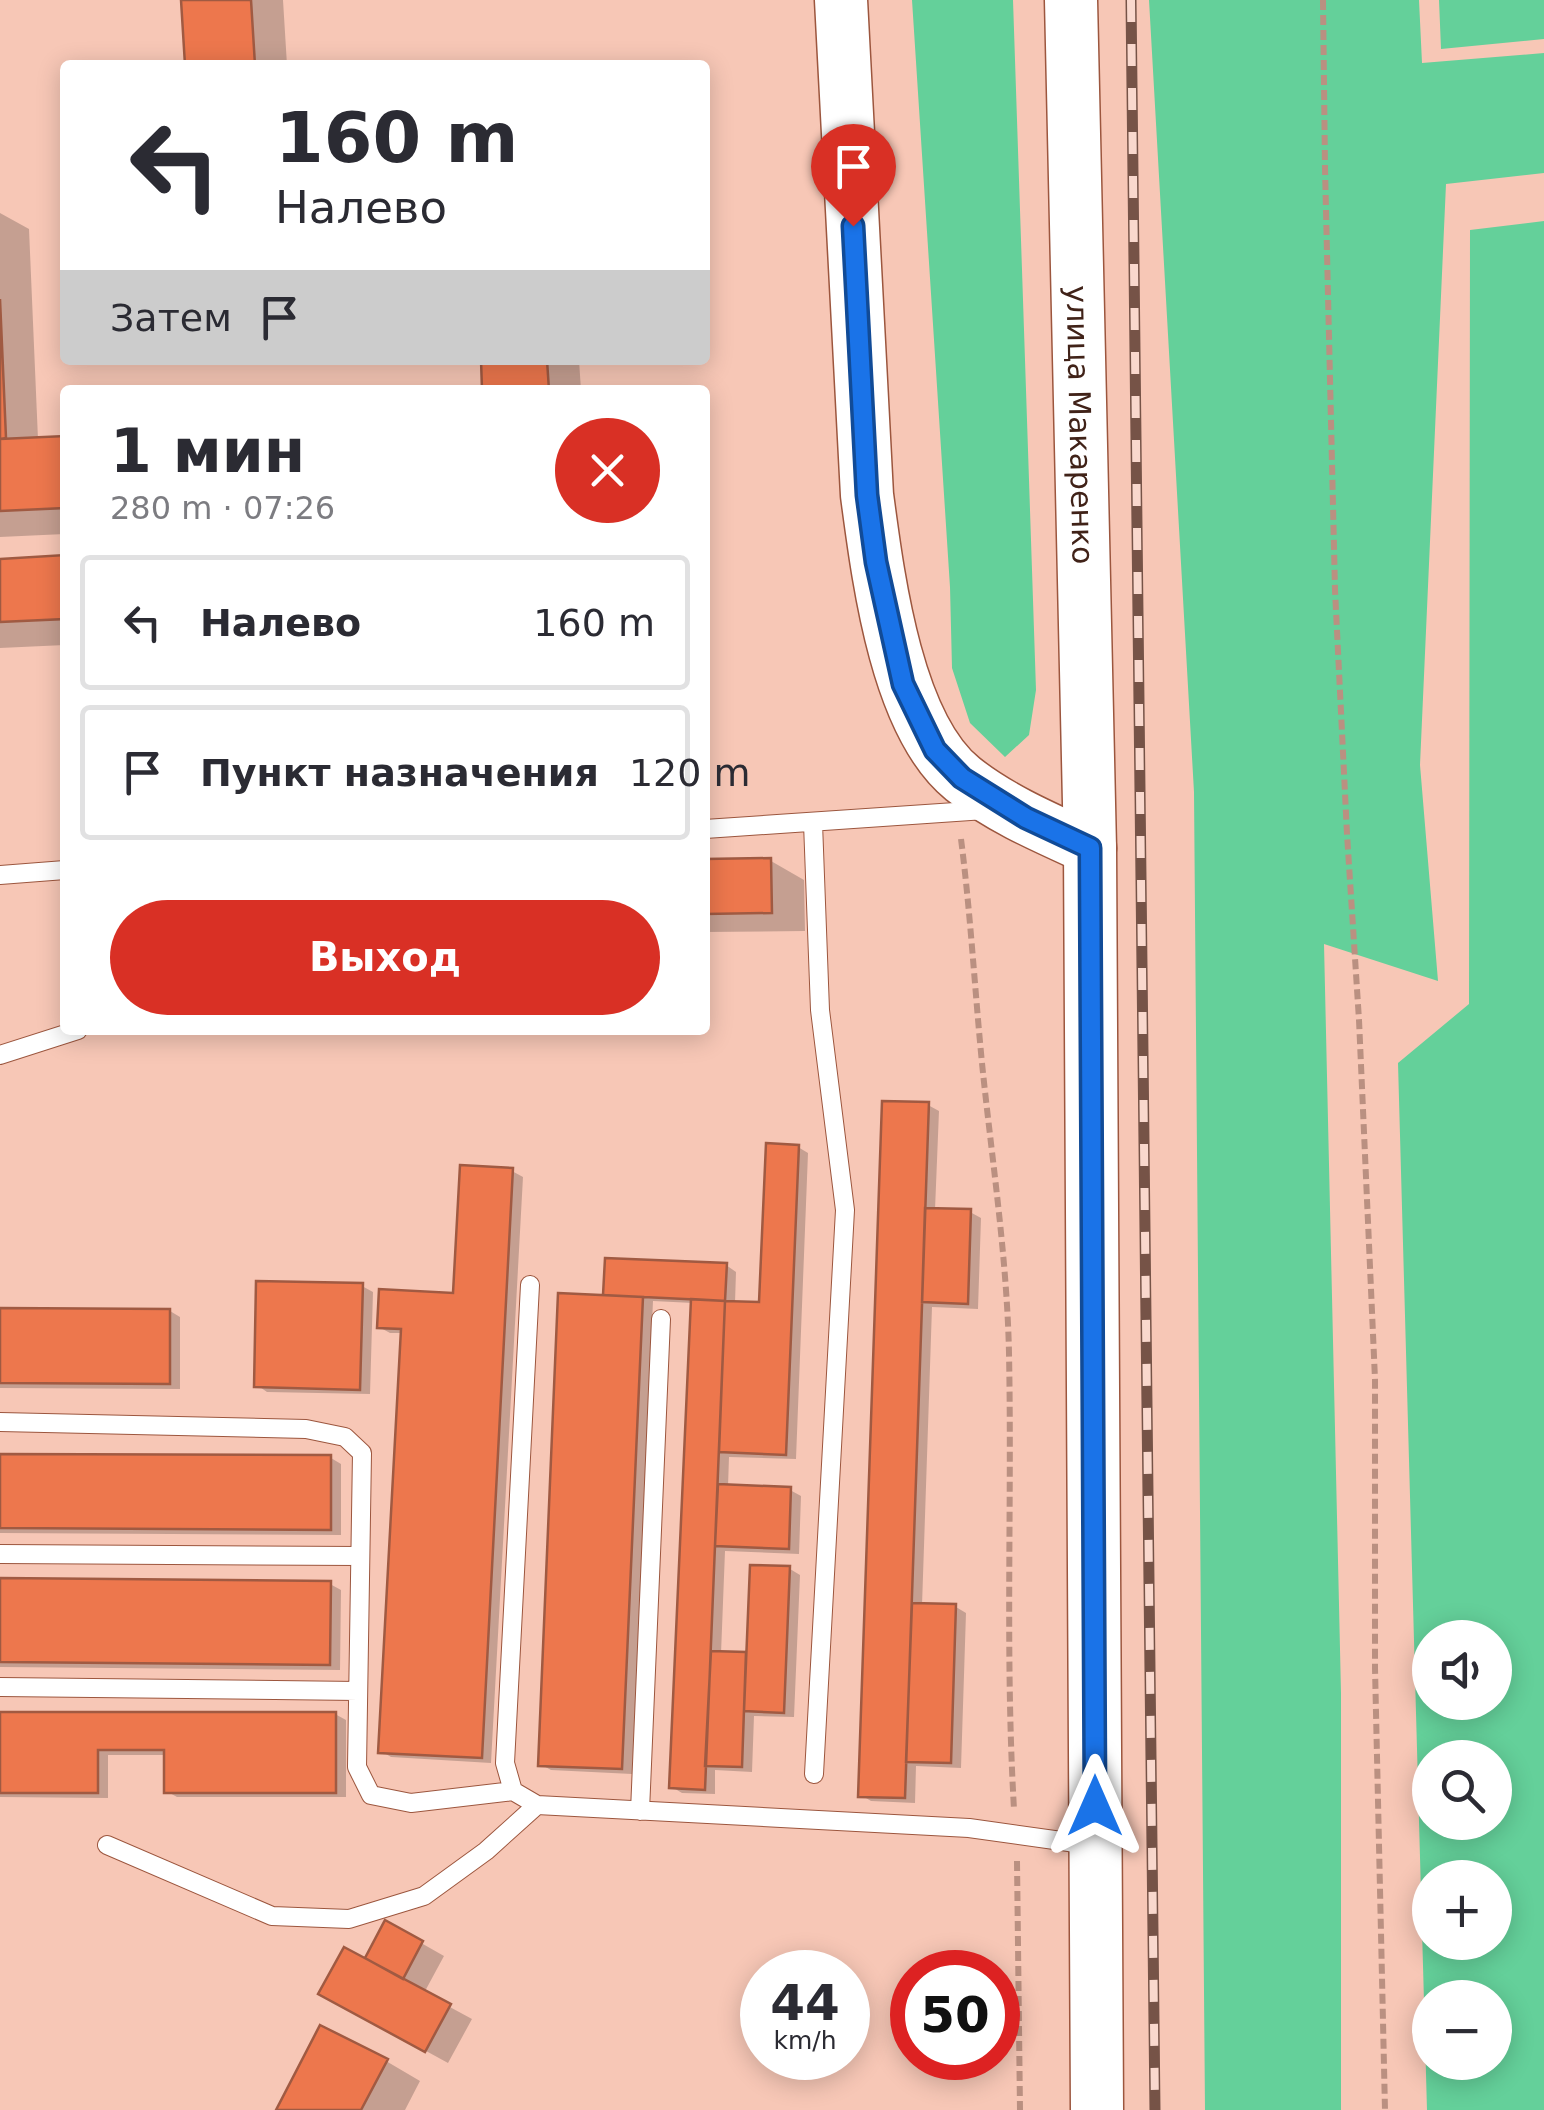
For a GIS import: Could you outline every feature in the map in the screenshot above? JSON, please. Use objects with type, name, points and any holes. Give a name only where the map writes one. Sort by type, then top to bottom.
[{"type":"main road","points":[[841,0],[867,495],[876,562],[903,684],[935,750],[962,778],[982,810],[1090,848]]},
{"type":"main road","name":"улица Макаренко","points":[[1072,0],[1090,848],[1097,2110]]},
{"type":"lane","points":[[710,829],[982,810]]},
{"type":"lane","points":[[814,823],[820,1010],[845,1210],[814,1774]]},
{"type":"lane","points":[[0,875],[60,870]]},
{"type":"lane","points":[[0,1055],[62,1035]]},
{"type":"lane","points":[[512,1791],[505,1763],[530,1285]]},
{"type":"lane","points":[[640,1811],[661,1319]]},
{"type":"lane","points":[[0,1422],[306,1429],[345,1437],[362,1454],[357,1767],[371,1794],[411,1803],[512,1791],[537,1806],[969,1828],[1096,1846]]},
{"type":"lane","points":[[0,1554],[360,1556]]},
{"type":"lane","points":[[0,1687],[358,1691]]},
{"type":"lane","points":[[107,1845],[272,1916],[349,1919],[424,1896],[486,1851],[537,1806]]},
{"type":"path","points":[[1323,0],[1336,590],[1375,1379],[1375,1668],[1385,2110]]},
{"type":"path","points":[[982,810],[969,897],[1009,1350],[1008,1714],[1015,1835],[1020,2110]]},
{"type":"green space","points":[[912,0],[1013,0],[1036,690],[1029,735],[1005,757],[970,723],[952,668]]},
{"type":"green space","points":[[1149,0],[1419,0],[1422,63],[1544,53],[1544,173],[1446,184],[1420,765],[1438,981],[1324,944],[1341,1693],[1341,2110],[1205,2110],[1194,792]]},
{"type":"green space","points":[[1439,0],[1544,0],[1544,39],[1441,49]]},
{"type":"green space","points":[[1544,221],[1544,2110],[1427,2110],[1426,2080],[1512,2080],[1512,1980],[1423,1980],[1423,1960],[1512,1960],[1512,1860],[1420,1860],[1420,1840],[1512,1840],[1512,1740],[1417,1740],[1416,1720],[1512,1720],[1512,1620],[1413,1620],[1398,1063],[1469,1004],[1470,230]]},
{"type":"building","points":[[181,0],[251,0],[255,60],[185,60]]},
{"type":"building","points":[[0,299],[6,438],[0,439]]},
{"type":"building","points":[[481,365],[547,365],[549,385],[482,385]]},
{"type":"building","points":[[60,436],[60,508],[0,511],[0,439]]},
{"type":"building","points":[[60,555],[60,619],[0,622],[0,559]]},
{"type":"building","points":[[771,858],[772,913],[710,914],[710,859]]},
{"type":"building","points":[[882,1101],[929,1102],[905,1798],[858,1797]]},
{"type":"building","points":[[766,1143],[799,1145],[786,1455],[719,1452],[725,1301],[759,1302]]},
{"type":"building","points":[[460,1165],[513,1168],[482,1758],[378,1753],[401,1329],[377,1328],[379,1289],[453,1293]]},
{"type":"building","points":[[925,1208],[971,1209],[968,1304],[922,1302]]},
{"type":"building","points":[[605,1258],[727,1263],[725,1301],[603,1295]]},
{"type":"building","points":[[256,1281],[363,1283],[360,1390],[254,1387]]},
{"type":"building","points":[[558,1293],[643,1297],[622,1769],[538,1766]]},
{"type":"building","points":[[691,1299],[725,1301],[705,1790],[669,1788]]},
{"type":"building","points":[[0,1308],[170,1309],[170,1384],[0,1383]]},
{"type":"building","points":[[0,1454],[331,1455],[331,1530],[0,1528]]},
{"type":"building","points":[[718,1484],[791,1487],[789,1549],[715,1546]]},
{"type":"building","points":[[750,1565],[790,1566],[784,1713],[744,1711]]},
{"type":"building","points":[[0,1578],[331,1581],[330,1665],[0,1662]]},
{"type":"building","points":[[912,1603],[956,1604],[951,1763],[906,1762]]},
{"type":"building","points":[[711,1651],[746,1652],[742,1767],[705,1766]]},
{"type":"building","points":[[0,1712],[336,1712],[336,1793],[164,1793],[164,1750],[98,1750],[98,1793],[0,1793]]},
{"type":"building","points":[[385,1920],[423,1941],[403,1979],[365,1958]]},
{"type":"building","points":[[344,1947],[451,2004],[425,2052],[318,1994]]},
{"type":"building","points":[[320,2025],[388,2059],[361,2110],[276,2110]]},
{"type":"railway","points":[[1131,0],[1155,2110]]},
{"type":"route","points":[[853,226],[867,495],[876,562],[903,684],[935,750],[962,778],[1026,818],[1090,848],[1095,1806]]}]
